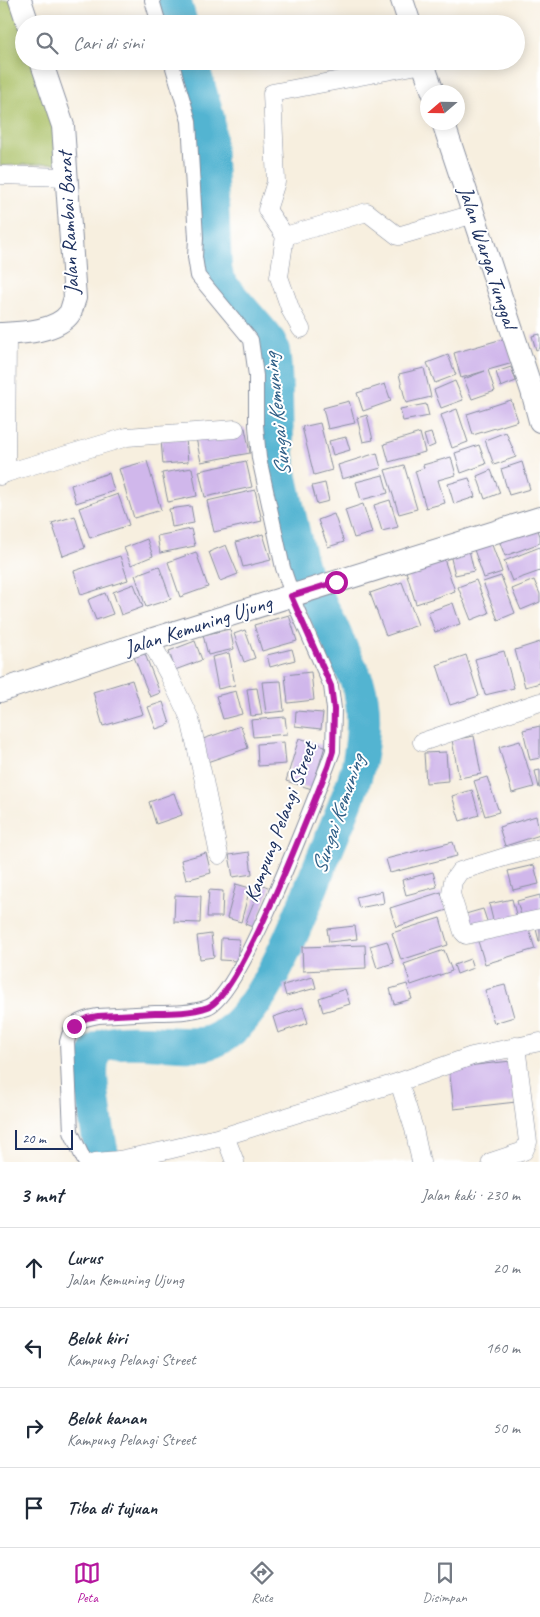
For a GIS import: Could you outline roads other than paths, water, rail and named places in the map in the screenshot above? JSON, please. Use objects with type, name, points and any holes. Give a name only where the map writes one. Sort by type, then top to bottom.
[{"type":"street","points":[[20,0],[25,15]]},
{"type":"street","points":[[152,0],[156,15]]},
{"type":"street","points":[[402,0],[407,15]]},
{"type":"street","name":"Jalan Rambai Barat","points":[[4,333],[40,330],[59,322],[70,313],[75,298],[63,126],[44,70]]},
{"type":"street","name":"Kampung Pelangi Street","points":[[85,1162],[71,1132],[67,1042],[69,1031],[79,1021],[87,1018],[186,1012],[209,1006],[218,1000],[248,952],[278,887],[333,751],[334,709],[331,686],[291,596],[282,568],[259,458],[256,426],[256,376],[251,340],[198,276],[195,257],[196,238],[189,121],[174,70]]},
{"type":"street","points":[[301,329],[291,311],[279,277],[285,236],[267,210],[276,182],[272,93],[388,70]]},
{"type":"street","points":[[425,70],[431,85]]},
{"type":"street","name":"Jalan Warga Tunggal","points":[[446,130],[536,390],[540,422]]},
{"type":"street","points":[[0,176],[67,178]]},
{"type":"street","points":[[285,236],[367,212],[398,236],[474,214]]},
{"type":"street","points":[[4,333],[3,474],[127,437],[235,430]]},
{"type":"street","name":"Jalan Kemuning Ujung","points":[[0,691],[150,640],[540,518]]},
{"type":"street","points":[[150,640],[190,719],[219,855]]},
{"type":"street","points":[[422,742],[540,702]]},
{"type":"street","points":[[540,848],[460,871],[453,881],[451,894],[466,936],[540,919]]},
{"type":"street","points":[[111,1161],[225,1136],[399,1082],[472,1056],[540,1042]]},
{"type":"street","points":[[491,1162],[524,1151],[528,1142],[516,1046]]},
{"type":"street","points":[[399,1082],[414,1128],[421,1162]]},
{"type":"street","points":[[225,1136],[235,1162]]},
{"type":"waterway","name":"Sungai Kemuning","points":[[174,0],[178,15]]},
{"type":"waterway","name":"Sungai Kemuning","points":[[103,1162],[92,1088],[93,1060],[97,1051],[105,1045],[117,1043],[208,1043],[227,1033],[245,1016],[261,994],[276,968],[301,913],[352,786],[361,749],[363,708],[358,684],[320,604],[307,584],[294,536],[279,462],[273,351],[264,335],[218,282],[215,268],[208,119],[194,70]]}]
